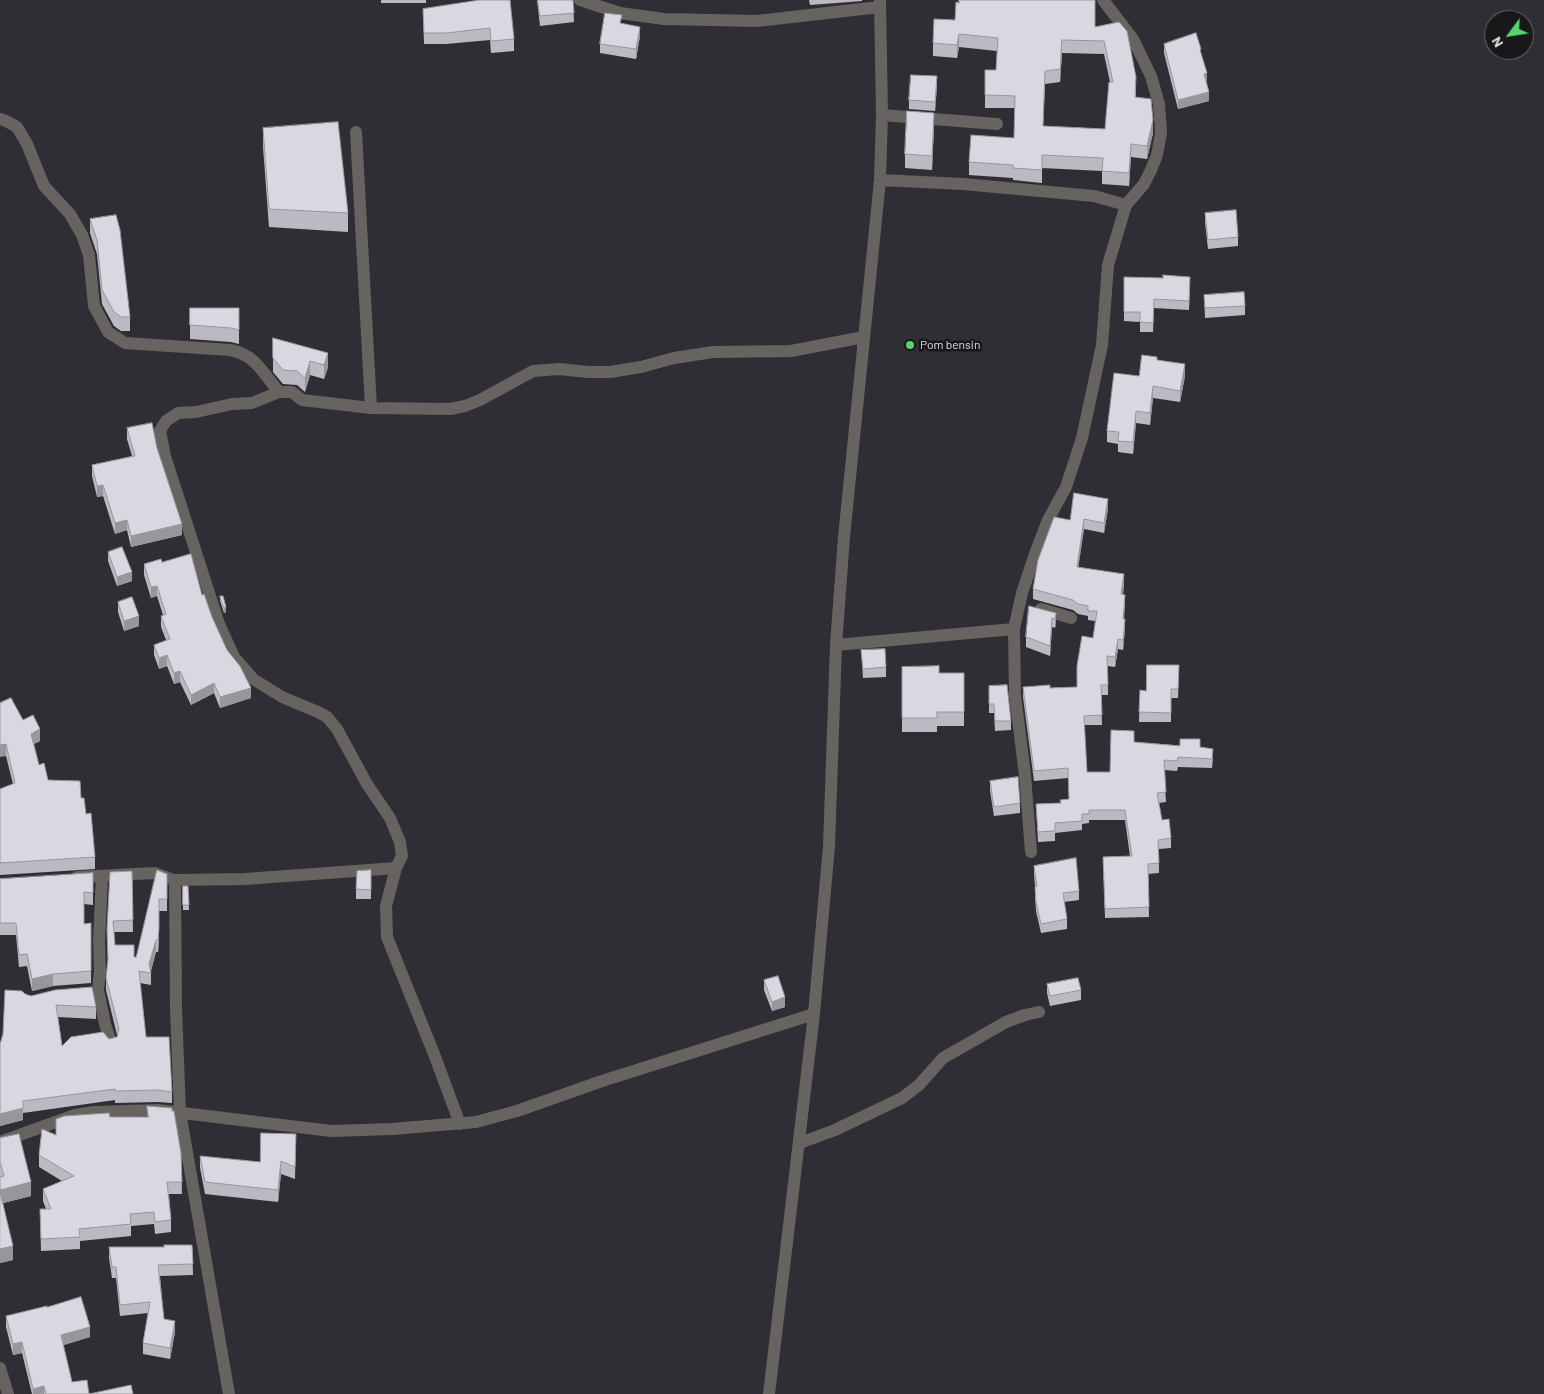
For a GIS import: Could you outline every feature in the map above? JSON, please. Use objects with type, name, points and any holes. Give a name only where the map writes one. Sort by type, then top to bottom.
[{"type":"street","points":[[580,0],[620,13],[673,19],[757,21],[880,4],[882,115],[880,180],[844,537],[836,645],[829,846],[800,1143],[769,1394]]},
{"type":"street","points":[[1031,852],[1025,775],[1015,695],[1014,629],[1022,593],[1048,520],[1066,487],[1082,438],[1102,345],[1108,265],[1126,205],[1144,184],[1157,155],[1161,133],[1159,104],[1151,76],[1133,39],[1103,0]]},
{"type":"street","points":[[882,115],[997,124]]},
{"type":"street","points":[[0,120],[17,127],[27,144],[44,186],[70,214],[82,235],[89,255],[94,306],[108,332],[125,343],[230,350],[243,353],[254,360],[279,392]]},
{"type":"street","points":[[356,132],[371,408]]},
{"type":"street","points":[[880,180],[964,184],[1076,194],[1094,196],[1126,205]]},
{"type":"street","points":[[460,1124],[387,937],[386,906],[396,868],[402,856],[400,842],[390,818],[367,784],[337,729],[328,718],[282,697],[253,679],[234,656],[219,624],[165,456],[160,431],[166,421],[178,413],[196,412],[232,404],[252,403],[279,392],[292,392],[302,400],[371,408],[441,409],[465,406],[480,400],[533,371],[558,369],[610,372],[641,367],[674,358],[713,352],[791,351],[864,338]]},
{"type":"street","points":[[1019,605],[1037,608],[1070,618]]},
{"type":"street","points":[[836,645],[1014,629]]},
{"type":"street","points":[[66,878],[155,873],[175,880],[245,879],[396,868]]},
{"type":"street","points":[[102,876],[99,941],[100,971],[94,991],[111,1043]]},
{"type":"street","points":[[175,880],[176,1009],[180,1112],[228,1394]]},
{"type":"street","points":[[800,1143],[835,1130],[902,1098],[919,1085],[942,1058],[1006,1022],[1038,1012]]},
{"type":"street","points":[[0,1142],[75,1115],[94,1112],[158,1110],[331,1131],[476,1122],[517,1111],[602,1081],[814,1014]]},
{"type":"street","points":[[0,1368],[8,1394]]},
{"type":"building","points":[[480,0],[510,0],[514,39],[491,41],[490,28],[446,33],[424,33],[423,9]]},
{"type":"building","points":[[538,0],[573,0],[574,13],[540,16]]},
{"type":"building","points":[[959,0],[1095,0],[1095,27],[1119,22],[1127,31],[1136,77],[1135,97],[1151,99],[1153,120],[1147,146],[1131,144],[1129,173],[1102,171],[1103,158],[1042,155],[1042,170],[1013,168],[1013,165],[969,162],[971,135],[1014,138],[1015,96],[985,95],[985,70],[996,70],[998,38],[959,34],[957,45],[933,43],[934,19],[955,20],[956,2],[959,3]],"holes":[[[1062,40],[1104,41],[1113,82],[1109,82],[1105,129],[1043,126],[1045,71],[1060,69]]]},
{"type":"building","points":[[605,13],[622,15],[620,23],[640,27],[636,49],[600,44]]},
{"type":"building","points":[[1196,33],[1207,73],[1204,74],[1209,92],[1178,100],[1164,44]]},
{"type":"building","points":[[911,75],[937,76],[935,102],[909,100]]},
{"type":"building","points":[[907,111],[934,113],[932,156],[905,154]]},
{"type":"building","points":[[338,122],[348,213],[269,209],[263,128]]},
{"type":"building","points":[[1236,210],[1238,237],[1208,240],[1205,213]]},
{"type":"building","points":[[116,215],[120,230],[130,317],[121,317],[114,312],[102,290],[97,240],[90,219]]},
{"type":"building","points":[[1163,275],[1190,277],[1189,301],[1154,299],[1153,323],[1140,322],[1140,312],[1124,312],[1124,277],[1163,278]]},
{"type":"building","points":[[1244,292],[1245,306],[1205,308],[1204,295]]},
{"type":"building","points":[[190,308],[239,308],[239,330],[190,325]]},
{"type":"building","points":[[273,338],[328,353],[324,365],[310,361],[305,378],[297,371],[283,370],[273,358]]},
{"type":"building","points":[[1142,355],[1157,357],[1157,360],[1185,364],[1180,391],[1153,386],[1150,413],[1136,411],[1133,442],[1118,441],[1119,432],[1107,431],[1114,373],[1139,376]]},
{"type":"building","points":[[152,423],[157,448],[182,524],[131,536],[127,520],[115,523],[103,485],[97,486],[92,465],[135,456],[127,428]]},
{"type":"building","points":[[1074,493],[1108,499],[1104,523],[1084,519],[1077,567],[1124,574],[1121,594],[1125,595],[1123,640],[1118,639],[1115,657],[1107,656],[1108,685],[1101,685],[1102,715],[1084,716],[1087,772],[1110,772],[1111,730],[1134,731],[1134,742],[1180,746],[1180,739],[1200,739],[1200,747],[1213,749],[1212,759],[1178,757],[1177,761],[1164,760],[1166,792],[1157,793],[1162,820],[1169,819],[1171,838],[1158,840],[1159,863],[1148,864],[1149,907],[1105,909],[1103,857],[1132,856],[1125,810],[1089,810],[1089,814],[1082,814],[1082,821],[1055,823],[1055,831],[1038,832],[1036,804],[1061,803],[1060,800],[1069,799],[1068,768],[1034,771],[1023,687],[1050,685],[1050,688],[1077,687],[1077,666],[1082,636],[1093,638],[1097,611],[1088,611],[1088,606],[1078,604],[1073,600],[1033,589],[1038,560],[1054,517],[1070,520]]},
{"type":"building","points":[[122,547],[132,572],[117,577],[108,552]]},
{"type":"building","points":[[191,554],[202,595],[204,594],[227,650],[240,666],[251,688],[220,697],[214,683],[191,695],[180,671],[174,673],[167,655],[159,658],[154,645],[170,639],[161,616],[166,614],[157,586],[151,587],[144,564],[161,559],[162,562]]},
{"type":"building","points":[[220,596],[223,596],[226,607],[224,608]]},
{"type":"building","points":[[132,597],[139,616],[124,621],[118,602]]},
{"type":"building","points":[[1029,606],[1056,613],[1055,619],[1052,618],[1050,646],[1026,637]]},
{"type":"building","points":[[885,649],[886,667],[863,669],[861,650]]},
{"type":"building","points":[[1147,665],[1179,665],[1178,689],[1171,689],[1171,713],[1139,712],[1140,690],[1146,691]]},
{"type":"building","points":[[939,666],[939,673],[964,673],[964,712],[937,712],[937,718],[902,718],[902,667]]},
{"type":"building","points":[[1007,685],[1011,721],[995,721],[994,704],[989,704],[989,686]]},
{"type":"building","points":[[11,698],[23,720],[33,715],[40,729],[31,734],[39,765],[44,763],[48,780],[80,781],[81,798],[84,798],[86,814],[91,813],[95,857],[0,863],[0,789],[15,783],[6,744],[0,745],[0,703]]},
{"type":"building","points":[[1018,777],[1020,803],[994,807],[990,781]]},
{"type":"building","points":[[1076,858],[1079,891],[1063,893],[1067,919],[1041,924],[1036,902],[1035,887],[1037,886],[1034,866]]},
{"type":"building","points":[[157,870],[167,874],[167,899],[159,899],[158,940],[156,940],[149,964],[151,973],[139,971],[146,1037],[169,1037],[172,1092],[158,1090],[115,1091],[115,1089],[23,1101],[23,1108],[0,1114],[0,1044],[3,1034],[5,990],[22,991],[31,996],[55,990],[92,987],[96,1007],[56,1005],[62,1046],[71,1037],[103,1032],[109,1039],[117,1037],[119,1029],[106,978],[110,872],[132,871],[133,920],[113,921],[115,945],[134,945],[134,957],[136,957]]},
{"type":"building","points":[[371,870],[371,890],[356,889],[357,871]]},
{"type":"building","points":[[93,873],[93,893],[84,892],[84,924],[91,923],[91,971],[53,974],[32,979],[27,954],[19,955],[16,923],[0,923],[0,879]]},
{"type":"building","points":[[183,886],[188,886],[189,905],[183,905]]},
{"type":"building","points":[[778,976],[785,997],[772,1002],[764,980]]},
{"type":"building","points":[[1078,978],[1081,990],[1050,996],[1047,984]]},
{"type":"building","points":[[147,1106],[172,1108],[172,1111],[174,1111],[181,1153],[182,1182],[167,1182],[171,1220],[155,1222],[154,1212],[130,1214],[131,1224],[79,1229],[80,1237],[41,1239],[40,1209],[51,1209],[43,1189],[74,1176],[39,1155],[42,1129],[56,1135],[56,1119],[64,1116],[109,1113],[110,1117],[148,1117]]},
{"type":"building","points":[[261,1133],[296,1134],[295,1167],[281,1161],[278,1190],[205,1182],[200,1156],[260,1162]]},
{"type":"building","points":[[19,1134],[31,1182],[0,1190],[0,1177],[4,1176],[0,1162],[0,1138]]},
{"type":"building","points":[[0,1192],[13,1246],[0,1249]]},
{"type":"building","points":[[164,1245],[192,1245],[193,1264],[158,1265],[164,1319],[175,1321],[170,1348],[143,1343],[150,1302],[120,1305],[116,1267],[112,1267],[109,1247],[164,1247]]},
{"type":"building","points":[[81,1297],[90,1327],[61,1335],[72,1382],[87,1380],[89,1394],[46,1394],[44,1386],[33,1389],[22,1342],[13,1344],[6,1316]]},
{"type":"building","points":[[131,1385],[133,1394],[89,1394]]},
{"type":"place","name":"Pom bensin","points":[[910,345]]}]
